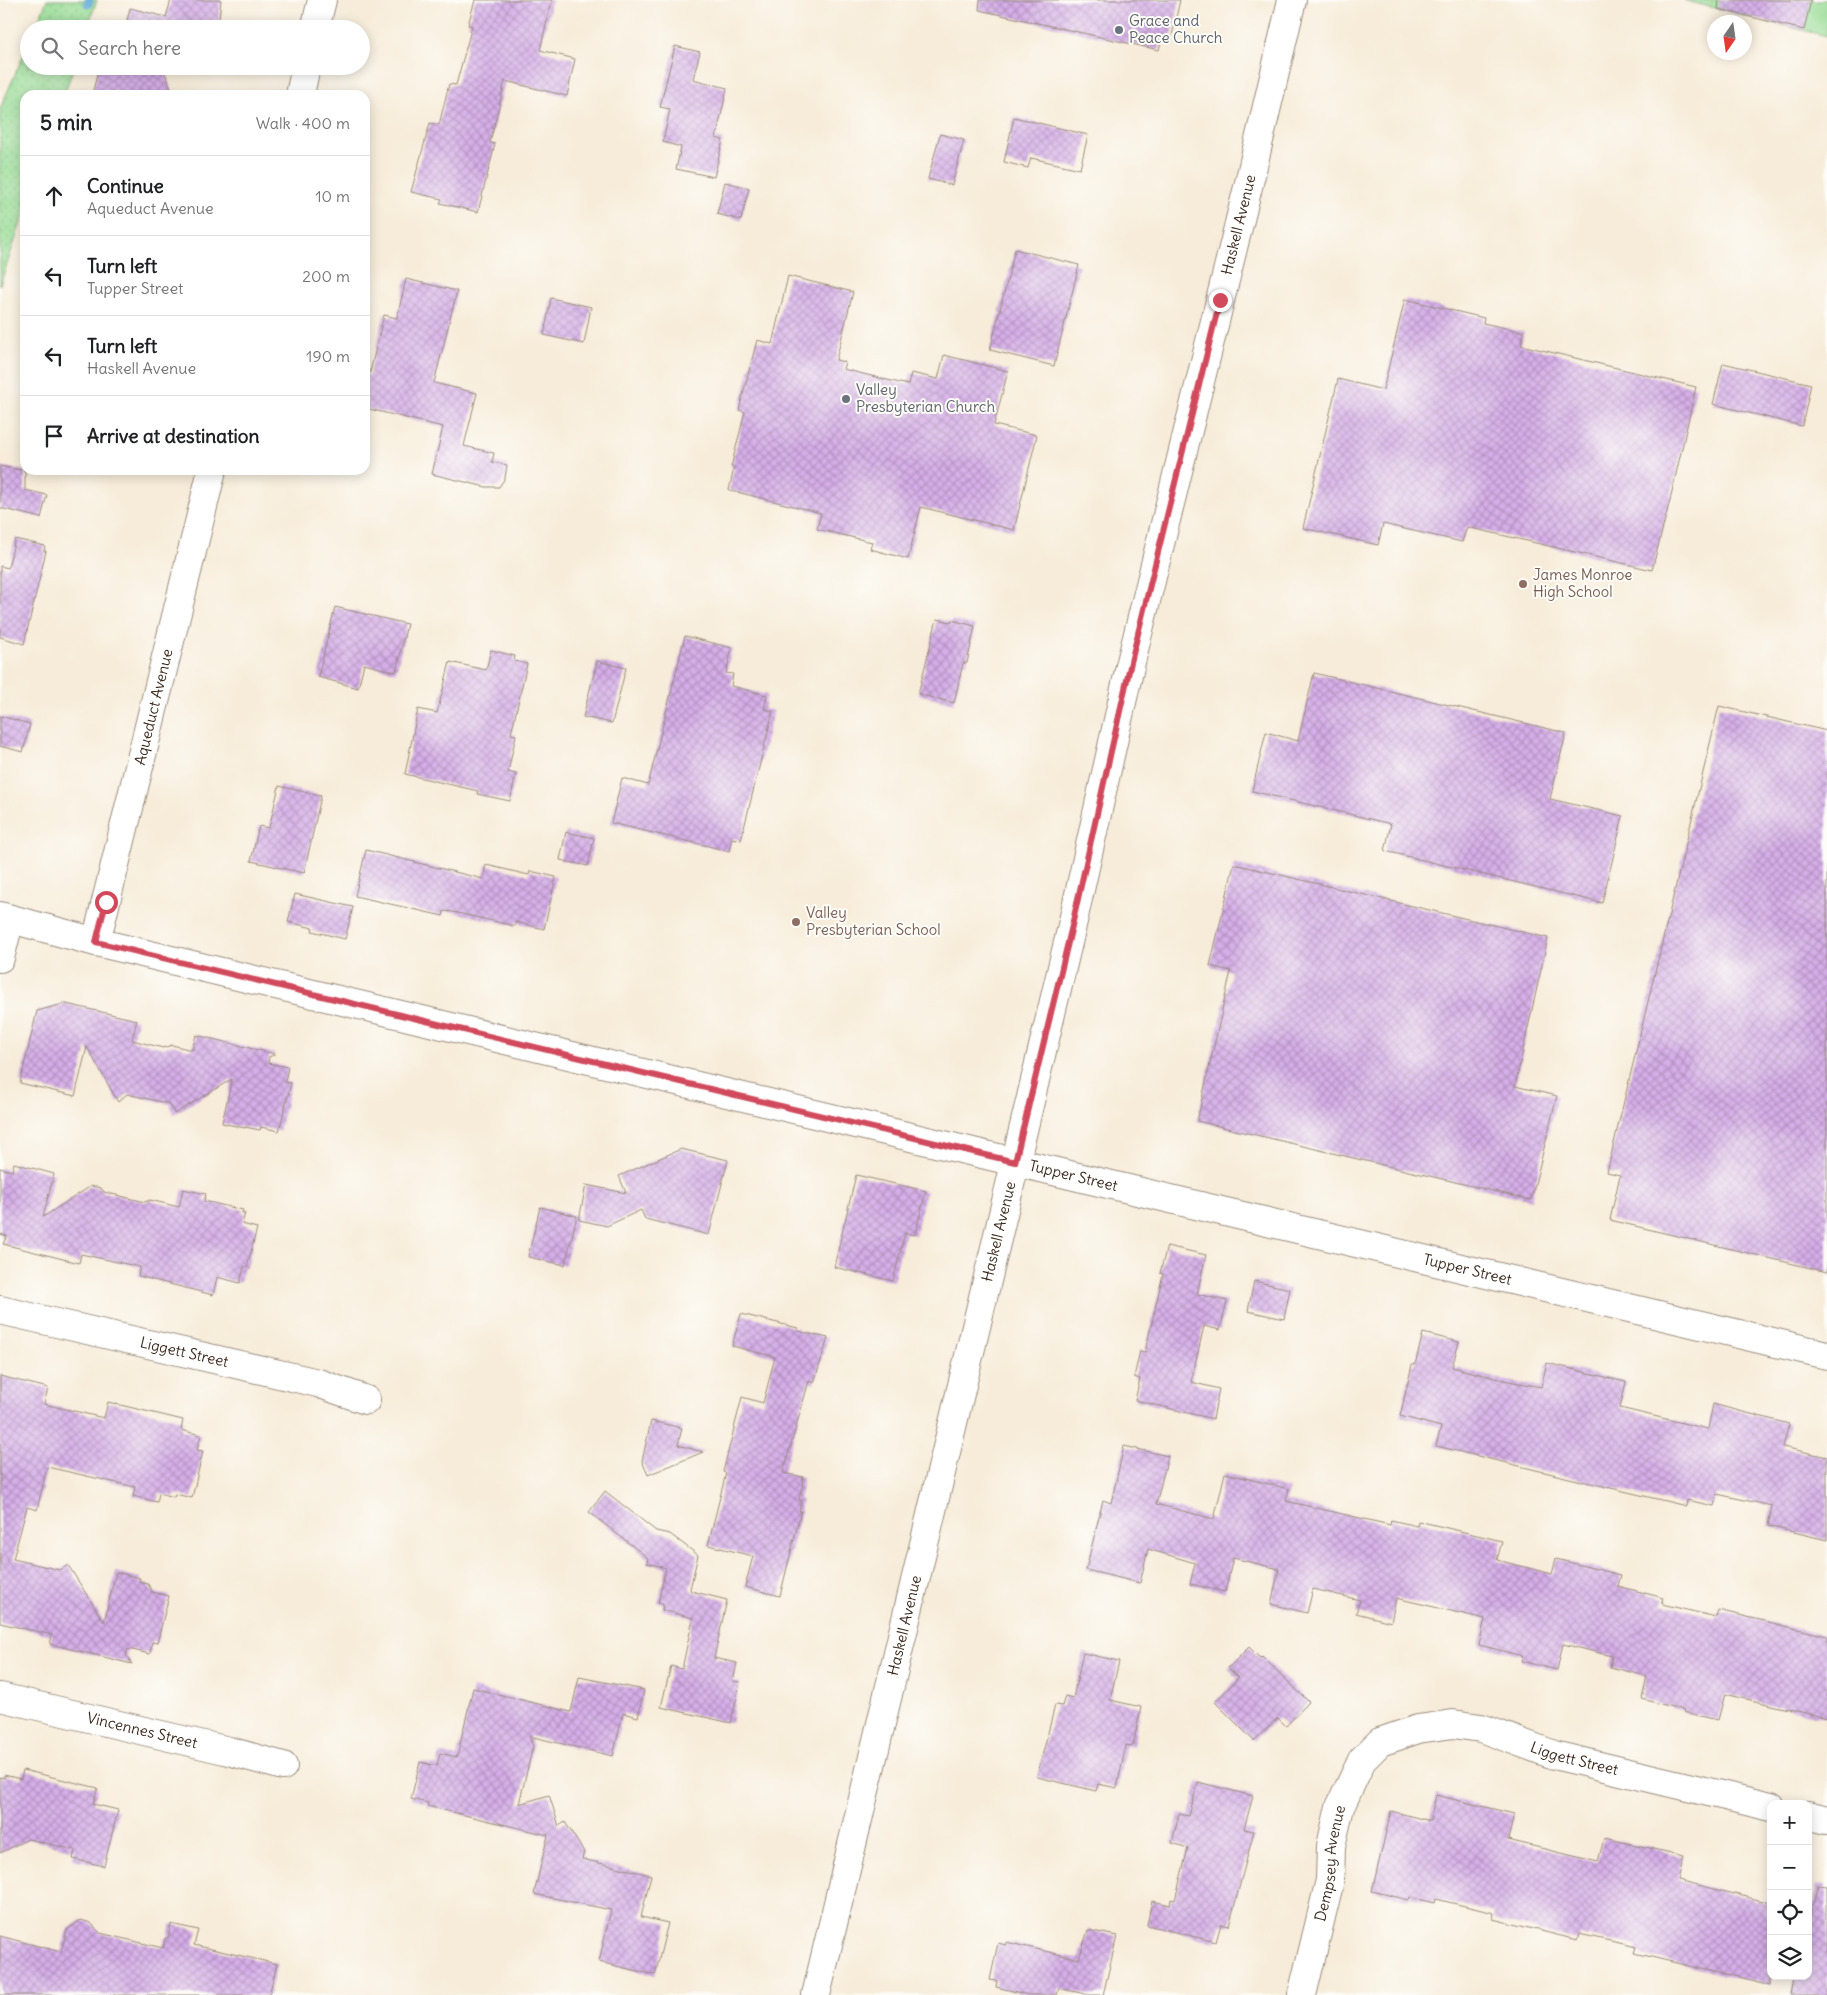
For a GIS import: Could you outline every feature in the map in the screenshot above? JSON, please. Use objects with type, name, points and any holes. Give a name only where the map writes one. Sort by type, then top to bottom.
[{"type":"street","points":[[317,20],[322,0]]},
{"type":"street","name":"Haskell Avenue","points":[[816,1995],[1071,930],[1131,662],[1292,0]]},
{"type":"street","points":[[301,90],[304,75]]},
{"type":"street","name":"Aqueduct Avenue","points":[[96,942],[211,475]]},
{"type":"street","points":[[0,958],[5,917]]},
{"type":"street","name":"Tupper Street","points":[[5,917],[96,942],[1827,1355]]},
{"type":"street","name":"Liggett Street","points":[[0,1310],[318,1383],[366,1400]]},
{"type":"street","name":"Vincennes Street","points":[[0,1697],[228,1751],[283,1766]]},
{"type":"street","name":"Liggett Street","points":[[1380,1742],[1418,1729],[1453,1724],[1481,1728],[1554,1755],[1767,1805]]},
{"type":"street","name":"Dempsey Avenue","points":[[1302,1995],[1330,1880],[1331,1846],[1340,1807],[1362,1760],[1380,1742]]},
{"type":"street","points":[[1812,1817],[1827,1820]]},
{"type":"green space","points":[[47,0],[97,0],[90,20],[39,20]]},
{"type":"green space","points":[[1682,0],[1827,0],[1827,36],[1752,18],[1752,15],[1742,15]]},
{"type":"green space","points":[[20,63],[20,75],[71,75],[66,90],[20,90],[20,226],[0,285],[0,109]]},
{"type":"building","points":[[171,0],[221,0],[219,20],[127,20],[130,8],[166,17]]},
{"type":"building","points":[[475,0],[552,0],[540,50],[575,59],[567,96],[505,81],[490,143],[495,144],[478,212],[440,203],[442,199],[411,192],[430,123],[439,125],[449,84],[456,85],[472,26],[468,25]]},
{"type":"building","name":"Grace and Peace Church","points":[[980,0],[1180,0],[1171,40],[1162,38],[1159,50],[979,10]]},
{"type":"building","points":[[1719,0],[1811,0],[1804,30],[1752,17],[1752,15],[1743,15],[1718,9]]},
{"type":"building","points":[[675,46],[700,52],[693,79],[727,88],[716,138],[723,140],[714,177],[676,169],[681,147],[663,142],[670,109],[660,107]]},
{"type":"building","points":[[97,75],[166,75],[172,90],[93,90]]},
{"type":"building","points":[[1014,117],[1088,135],[1080,169],[1031,158],[1028,168],[1004,162]]},
{"type":"building","points":[[940,134],[964,140],[952,185],[928,179]]},
{"type":"building","points":[[725,182],[749,188],[741,220],[717,214]]},
{"type":"building","points":[[1015,249],[1079,265],[1054,366],[990,350]]},
{"type":"building","name":"Valley Presbyterian Church","points":[[788,276],[853,292],[836,360],[845,362],[843,369],[908,385],[911,373],[938,379],[944,355],[1008,371],[994,425],[1037,435],[1014,530],[921,507],[908,559],[870,549],[872,542],[817,529],[821,513],[729,490],[734,468],[731,467],[745,412],[739,410],[757,340],[772,344]]},
{"type":"building","points":[[406,279],[457,291],[434,383],[477,393],[464,446],[494,453],[492,462],[507,465],[505,478],[499,487],[486,487],[432,474],[443,427],[370,409],[370,372],[384,315],[397,318]]},
{"type":"building","points":[[551,298],[591,307],[584,344],[544,335]]},
{"type":"building","points":[[1405,299],[1484,318],[1483,323],[1524,332],[1521,345],[1696,387],[1652,570],[1467,527],[1462,542],[1383,524],[1378,545],[1303,528],[1338,379],[1383,390]]},
{"type":"building","points":[[1723,363],[1811,384],[1802,426],[1713,404]]},
{"type":"building","points":[[0,466],[20,470],[20,475],[25,475],[25,490],[47,495],[41,518],[0,508]]},
{"type":"building","points":[[15,539],[45,546],[44,551],[46,551],[24,644],[0,637],[0,566],[8,568]]},
{"type":"building","points":[[335,607],[407,624],[396,672],[364,664],[358,688],[318,677]]},
{"type":"building","points":[[937,619],[951,622],[952,620],[975,626],[967,663],[963,663],[954,703],[918,694]]},
{"type":"building","points":[[685,636],[732,648],[726,673],[733,674],[731,686],[767,695],[764,709],[773,711],[741,840],[732,838],[729,851],[611,823],[622,778],[648,785]]},
{"type":"building","points":[[491,650],[515,656],[514,661],[527,664],[511,734],[516,735],[508,772],[516,774],[510,801],[477,794],[478,791],[405,774],[418,709],[437,713],[450,662],[486,670]]},
{"type":"building","points":[[597,661],[626,668],[612,723],[583,717]]},
{"type":"building","points":[[1314,673],[1566,733],[1550,799],[1623,816],[1602,903],[1385,851],[1391,824],[1252,791],[1266,732],[1298,741]]},
{"type":"building","points":[[1719,706],[1827,731],[1827,1272],[1610,1220],[1620,1175],[1607,1172]]},
{"type":"building","points":[[0,716],[30,724],[23,752],[0,746]]},
{"type":"building","points":[[279,786],[321,796],[304,873],[251,861],[259,826],[269,828]]},
{"type":"building","points":[[566,832],[594,838],[588,866],[560,860]]},
{"type":"building","points":[[366,850],[483,879],[486,865],[529,875],[530,871],[556,877],[544,929],[516,922],[515,926],[453,912],[444,911],[443,916],[355,896]]},
{"type":"building","points":[[1234,864],[1548,938],[1515,1086],[1557,1096],[1531,1200],[1197,1121],[1231,971],[1210,966]]},
{"type":"building","points":[[295,894],[353,907],[345,939],[312,931],[313,928],[288,922]]},
{"type":"building","points":[[62,1003],[137,1020],[132,1040],[163,1048],[172,1045],[192,1050],[196,1035],[275,1054],[269,1057],[268,1063],[288,1067],[285,1082],[291,1083],[279,1131],[261,1127],[260,1130],[245,1128],[222,1123],[232,1079],[174,1114],[170,1104],[127,1094],[118,1102],[87,1047],[75,1096],[20,1083],[37,1011]]},
{"type":"building","points":[[681,1149],[728,1160],[709,1235],[645,1219],[641,1210],[607,1226],[579,1220],[586,1185],[626,1193],[619,1176]]},
{"type":"building","points":[[14,1163],[54,1174],[43,1217],[91,1186],[101,1188],[104,1192],[145,1202],[150,1200],[179,1207],[183,1189],[206,1194],[204,1201],[243,1210],[242,1213],[245,1213],[242,1224],[257,1228],[247,1267],[244,1267],[240,1283],[217,1277],[213,1295],[138,1276],[140,1267],[81,1254],[79,1263],[3,1244],[7,1236],[0,1234],[0,1168],[12,1171]]},
{"type":"building","points":[[856,1175],[926,1191],[915,1235],[905,1233],[893,1281],[834,1267]]},
{"type":"building","points":[[540,1207],[577,1216],[565,1265],[528,1257]]},
{"type":"building","points":[[1167,1246],[1206,1255],[1197,1294],[1227,1301],[1220,1330],[1204,1326],[1191,1382],[1219,1389],[1213,1419],[1135,1400],[1140,1379],[1134,1377],[1140,1351],[1145,1352],[1163,1274],[1160,1273]]},
{"type":"building","points":[[1254,1281],[1290,1289],[1284,1319],[1248,1311]]},
{"type":"building","points":[[741,1314],[798,1328],[798,1331],[828,1338],[814,1383],[809,1381],[783,1473],[803,1477],[803,1482],[799,1500],[802,1500],[799,1511],[801,1511],[780,1596],[745,1587],[753,1556],[708,1545],[726,1473],[723,1472],[742,1397],[763,1403],[775,1357],[732,1346]]},
{"type":"building","points":[[1423,1333],[1459,1342],[1452,1367],[1503,1380],[1541,1387],[1547,1363],[1626,1382],[1620,1408],[1708,1429],[1713,1404],[1789,1424],[1783,1447],[1827,1457],[1827,1540],[1768,1526],[1772,1506],[1717,1494],[1714,1506],[1687,1500],[1686,1506],[1436,1446],[1441,1427],[1400,1416],[1412,1365],[1415,1365]]},
{"type":"building","points":[[0,1376],[48,1388],[44,1404],[104,1418],[108,1402],[183,1420],[181,1430],[201,1435],[197,1450],[203,1451],[192,1498],[175,1494],[174,1497],[159,1493],[157,1502],[133,1496],[135,1487],[47,1467],[37,1510],[27,1507],[13,1559],[60,1570],[68,1565],[104,1622],[116,1572],[140,1578],[139,1582],[148,1584],[152,1592],[169,1596],[157,1643],[152,1642],[150,1654],[128,1649],[126,1655],[132,1664],[50,1644],[52,1635],[0,1623]]},
{"type":"building","points":[[651,1421],[682,1428],[678,1445],[703,1452],[648,1475],[642,1461]]},
{"type":"building","points":[[1124,1446],[1168,1456],[1156,1504],[1214,1519],[1225,1473],[1289,1489],[1286,1501],[1390,1525],[1391,1520],[1417,1526],[1418,1521],[1502,1541],[1497,1560],[1552,1574],[1556,1559],[1621,1575],[1618,1586],[1664,1598],[1662,1604],[1716,1617],[1718,1610],[1827,1636],[1827,1718],[1725,1694],[1718,1720],[1683,1712],[1684,1710],[1642,1699],[1647,1676],[1610,1667],[1612,1656],[1563,1644],[1557,1670],[1521,1661],[1523,1656],[1479,1645],[1485,1619],[1396,1598],[1391,1622],[1356,1613],[1360,1600],[1313,1589],[1307,1613],[1271,1604],[1279,1569],[1233,1558],[1225,1592],[1190,1584],[1195,1563],[1148,1549],[1140,1583],[1086,1570],[1103,1500],[1111,1503]]},
{"type":"building","points":[[605,1491],[656,1531],[670,1534],[698,1555],[691,1591],[727,1600],[714,1658],[737,1663],[733,1681],[740,1682],[731,1723],[661,1707],[671,1666],[682,1669],[693,1618],[662,1610],[663,1604],[658,1603],[666,1568],[647,1563],[648,1558],[589,1512]]},
{"type":"building","points":[[1249,1647],[1260,1658],[1262,1656],[1309,1702],[1286,1726],[1278,1718],[1254,1741],[1215,1702],[1238,1678],[1228,1668]]},
{"type":"building","points":[[1083,1653],[1119,1661],[1110,1700],[1141,1707],[1133,1746],[1126,1745],[1117,1788],[1098,1784],[1096,1791],[1037,1777],[1055,1705],[1062,1706],[1065,1696],[1073,1698]]},
{"type":"building","points":[[579,1677],[644,1690],[638,1717],[623,1713],[613,1756],[529,1736],[533,1746],[519,1804],[549,1795],[559,1826],[565,1822],[584,1852],[582,1859],[651,1875],[641,1917],[668,1923],[655,1975],[599,1962],[611,1910],[534,1894],[548,1835],[427,1806],[428,1803],[411,1799],[420,1762],[437,1766],[440,1753],[457,1757],[473,1688],[571,1712]]},
{"type":"building","points":[[23,1770],[98,1788],[93,1804],[118,1810],[104,1866],[73,1859],[75,1850],[28,1839],[0,1853],[0,1777],[4,1778],[4,1775],[21,1779]]},
{"type":"building","points":[[1198,1782],[1253,1796],[1244,1829],[1254,1831],[1229,1926],[1221,1924],[1216,1942],[1147,1925],[1152,1901],[1170,1905],[1171,1899],[1175,1900],[1188,1848],[1172,1843],[1179,1814],[1189,1816]]},
{"type":"building","points":[[1436,1795],[1514,1814],[1508,1840],[1598,1862],[1604,1838],[1684,1856],[1678,1880],[1767,1902],[1767,1980],[1771,1980],[1771,1986],[1635,1953],[1637,1947],[1579,1934],[1577,1940],[1493,1919],[1494,1913],[1436,1899],[1435,1903],[1410,1897],[1409,1900],[1372,1891],[1391,1811],[1430,1821]]},
{"type":"building","points":[[1818,1885],[1827,1886],[1827,1995],[1791,1995],[1794,1980],[1812,1980],[1812,1908]]},
{"type":"building","points":[[81,1920],[91,1923],[100,1933],[163,1948],[165,1938],[168,1938],[171,1924],[198,1930],[194,1945],[277,1964],[269,1995],[0,1995],[0,1936],[61,1952],[67,1930]]},
{"type":"building","points":[[1088,1930],[1117,1936],[1103,1995],[1089,1995],[1059,1988],[1057,1995],[1029,1995],[996,1987],[997,1981],[990,1980],[998,1943],[1006,1945],[1006,1942],[1079,1959]]},
{"type":"waterway","points":[[88,4],[89,0]]},
{"type":"place","name":"Grace and Peace Church","points":[[1119,30]]},
{"type":"place","name":"Valley Presbyterian Church","points":[[846,399]]},
{"type":"place","name":"James Monroe High School","points":[[1523,584]]},
{"type":"place","name":"Valley Presbyterian School","points":[[796,922]]},
{"type":"route","points":[[106,902],[96,942],[731,1092],[1015,1162],[1071,930],[1131,662],[1220,300]]}]
